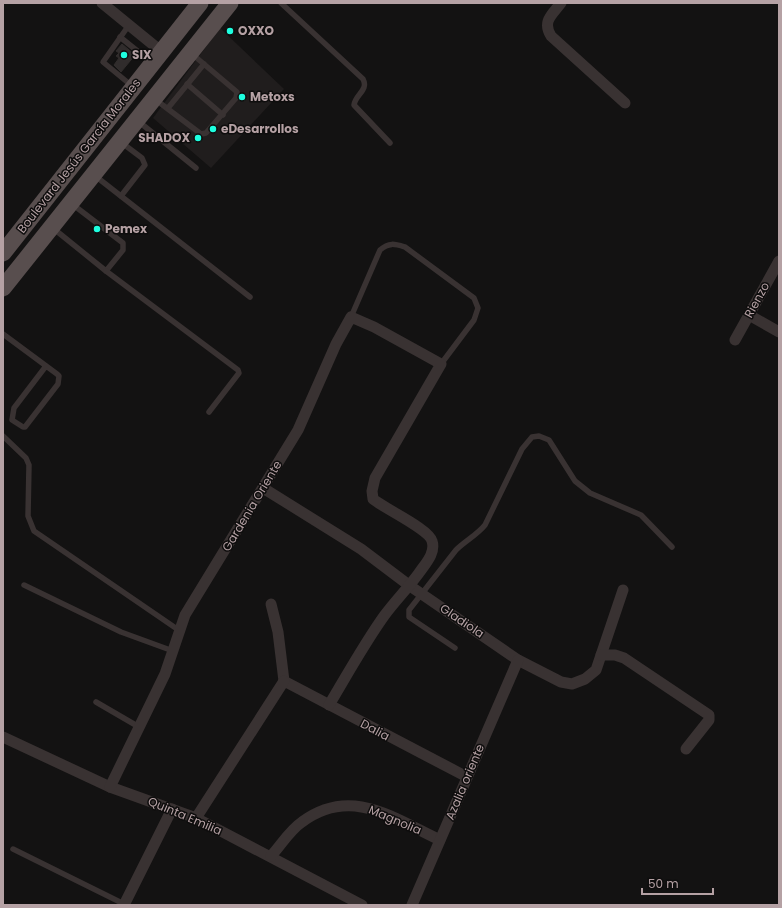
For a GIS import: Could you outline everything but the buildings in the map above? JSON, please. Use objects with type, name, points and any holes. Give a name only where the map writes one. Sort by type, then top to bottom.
[{"type":"main road","name":"Boulevard Jesús García Morales","points":[[3,253],[200,3]]},
{"type":"main road","name":"Boulevard Jesús García Morales","points":[[6,283],[94,175],[227,4]]},
{"type":"street","points":[[102,3],[129,25],[157,58]]},
{"type":"street","points":[[561,3],[548,21],[547,29],[551,36],[625,103]]},
{"type":"street","name":"Rienzo","points":[[735,340],[779,261]]},
{"type":"street","points":[[749,315],[779,332]]},
{"type":"street","points":[[329,705],[384,615],[410,586],[428,560],[434,548],[432,539],[426,532],[382,506],[373,499],[372,491],[375,478],[441,364],[374,327],[350,317]]},
{"type":"street","name":"Gardenia Oriente","points":[[110,787],[165,674],[186,614],[298,430],[339,337],[350,317]]},
{"type":"street","name":"Gladiola","points":[[263,488],[337,533],[410,586],[518,660],[561,682],[572,684],[585,679],[596,670],[623,590]]},
{"type":"street","points":[[196,818],[284,681],[278,632],[271,604]]},
{"type":"street","points":[[601,655],[615,655],[624,658],[709,715],[709,720],[686,749]]},
{"type":"street","name":"Azalia oriente","points":[[412,905],[518,660]]},
{"type":"street","name":"Dalia","points":[[284,681],[367,726],[467,777]]},
{"type":"street","name":"Quinta Emilia","points":[[3,737],[110,787],[196,818],[271,856],[355,903]]},
{"type":"street","name":"Magnolia","points":[[271,856],[301,822],[324,810],[348,805],[369,807],[440,840]]},
{"type":"street","points":[[124,904],[172,809]]},
{"type":"lane","points":[[281,3],[363,79],[366,83],[354,101],[354,105],[390,143]]},
{"type":"lane","points":[[129,25],[103,62],[134,88]]},
{"type":"lane","points":[[120,37],[157,58]]},
{"type":"lane","points":[[154,98],[201,134],[206,133],[223,115],[236,98],[237,92],[190,52]]},
{"type":"lane","points":[[168,108],[204,64]]},
{"type":"lane","points":[[187,84],[223,115]]},
{"type":"lane","points":[[137,120],[196,168]]},
{"type":"lane","points":[[120,142],[142,158],[145,165],[121,196]]},
{"type":"lane","points":[[94,175],[250,296]]},
{"type":"lane","points":[[71,203],[123,243],[123,250],[106,271]]},
{"type":"lane","points":[[52,227],[106,271],[238,370],[239,374],[209,412]]},
{"type":"lane","points":[[350,317],[380,250],[386,245],[394,244],[405,247],[474,298],[478,308],[474,320],[441,364]]},
{"type":"lane","points":[[3,334],[46,366],[59,376],[58,384],[25,427],[23,427],[12,420],[14,408],[46,366]]},
{"type":"lane","points":[[3,436],[26,458],[29,465],[28,516],[34,531],[180,631]]},
{"type":"lane","points":[[455,648],[409,617],[409,610],[420,593],[456,550],[464,542],[479,532],[485,525],[522,449],[532,437],[539,436],[549,440],[575,481],[590,493],[642,515],[672,547]]},
{"type":"lane","points":[[24,584],[121,632],[173,651]]},
{"type":"lane","points":[[96,702],[139,727]]},
{"type":"lane","points":[[13,849],[124,904]]},
{"type":"shaded area","points":[[220,28],[284,89],[211,168],[153,118]]},
{"type":"place","name":"OXXO","points":[[230,31]]},
{"type":"place","name":"SIX","points":[[124,55]]},
{"type":"place","name":"Metoxs","points":[[242,97]]},
{"type":"place","name":"eDesarrollos","points":[[213,129]]},
{"type":"place","name":"SHADOX","points":[[198,138]]},
{"type":"place","name":"Pemex","points":[[97,229]]}]
